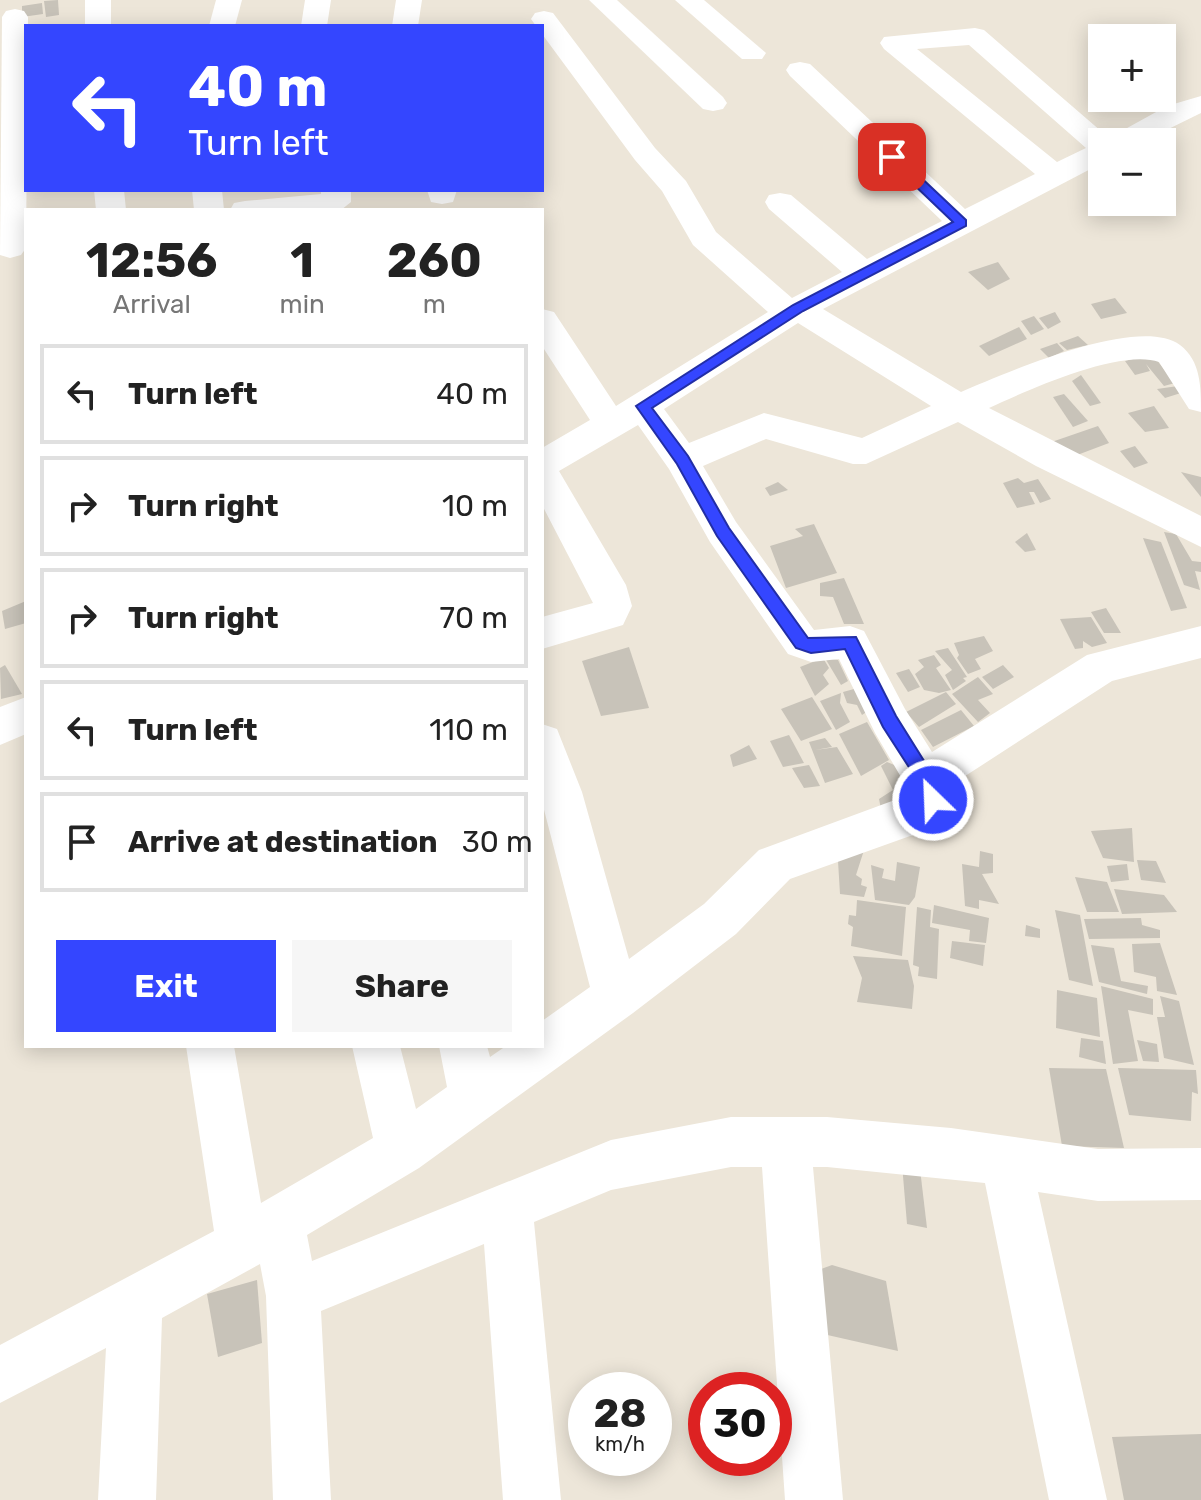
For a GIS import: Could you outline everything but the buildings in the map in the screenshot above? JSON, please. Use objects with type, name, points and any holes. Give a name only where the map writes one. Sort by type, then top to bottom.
[{"type":"street","points":[[98,0],[98,24]]},
{"type":"street","points":[[223,24],[229,0]]},
{"type":"street","points":[[314,24],[318,0]]},
{"type":"street","points":[[405,24],[409,0]]},
{"type":"street","points":[[688,0],[752,53]]},
{"type":"street","points":[[562,7],[713,103]]},
{"type":"street","points":[[562,7],[645,154],[675,187],[704,238],[794,311],[1090,479],[1201,533]]},
{"type":"street","points":[[12,248],[15,17]]},
{"type":"street","points":[[1056,176],[893,43],[975,36],[1088,137]]},
{"type":"street","points":[[800,70],[962,223]]},
{"type":"street","points":[[1148,128],[1189,108],[1201,138]]},
{"type":"street","points":[[544,463],[627,416],[794,311],[1088,157]]},
{"type":"street","points":[[268,208],[336,202],[336,192]]},
{"type":"street","points":[[780,202],[863,273]]},
{"type":"street","points":[[0,1375],[260,1234],[401,1150],[720,919],[775,864],[923,812],[933,800],[932,788],[890,721],[850,642],[811,646],[802,643],[723,532],[682,460],[627,416],[544,322]]},
{"type":"street","points":[[682,460],[764,426],[853,451],[866,451],[1060,363],[1152,347],[1171,354],[1201,400]]},
{"type":"street","points":[[544,476],[612,596],[613,606],[609,614],[544,632]]},
{"type":"street","points":[[932,788],[944,767],[1101,667],[1201,642]]},
{"type":"street","points":[[0,727],[24,715]]},
{"type":"street","points":[[544,747],[561,792],[616,997]]},
{"type":"street","points":[[211,1048],[260,1234],[293,1296],[302,1500]]},
{"type":"street","points":[[376,1048],[401,1150]]},
{"type":"street","points":[[463,1048],[474,1098]]},
{"type":"street","points":[[293,1296],[611,1165],[731,1142],[827,1142],[1006,1161],[1098,1175],[1201,1174]]},
{"type":"street","points":[[785,1142],[814,1500]]},
{"type":"street","points":[[1006,1161],[1078,1500]]},
{"type":"street","points":[[507,1209],[532,1500]]},
{"type":"street","points":[[127,1500],[135,1304]]},
{"type":"route","points":[[892,157],[962,223],[798,308],[643,406],[682,460],[723,532],[802,643],[811,646],[836,641],[850,642],[890,721],[932,788],[933,800]]}]
